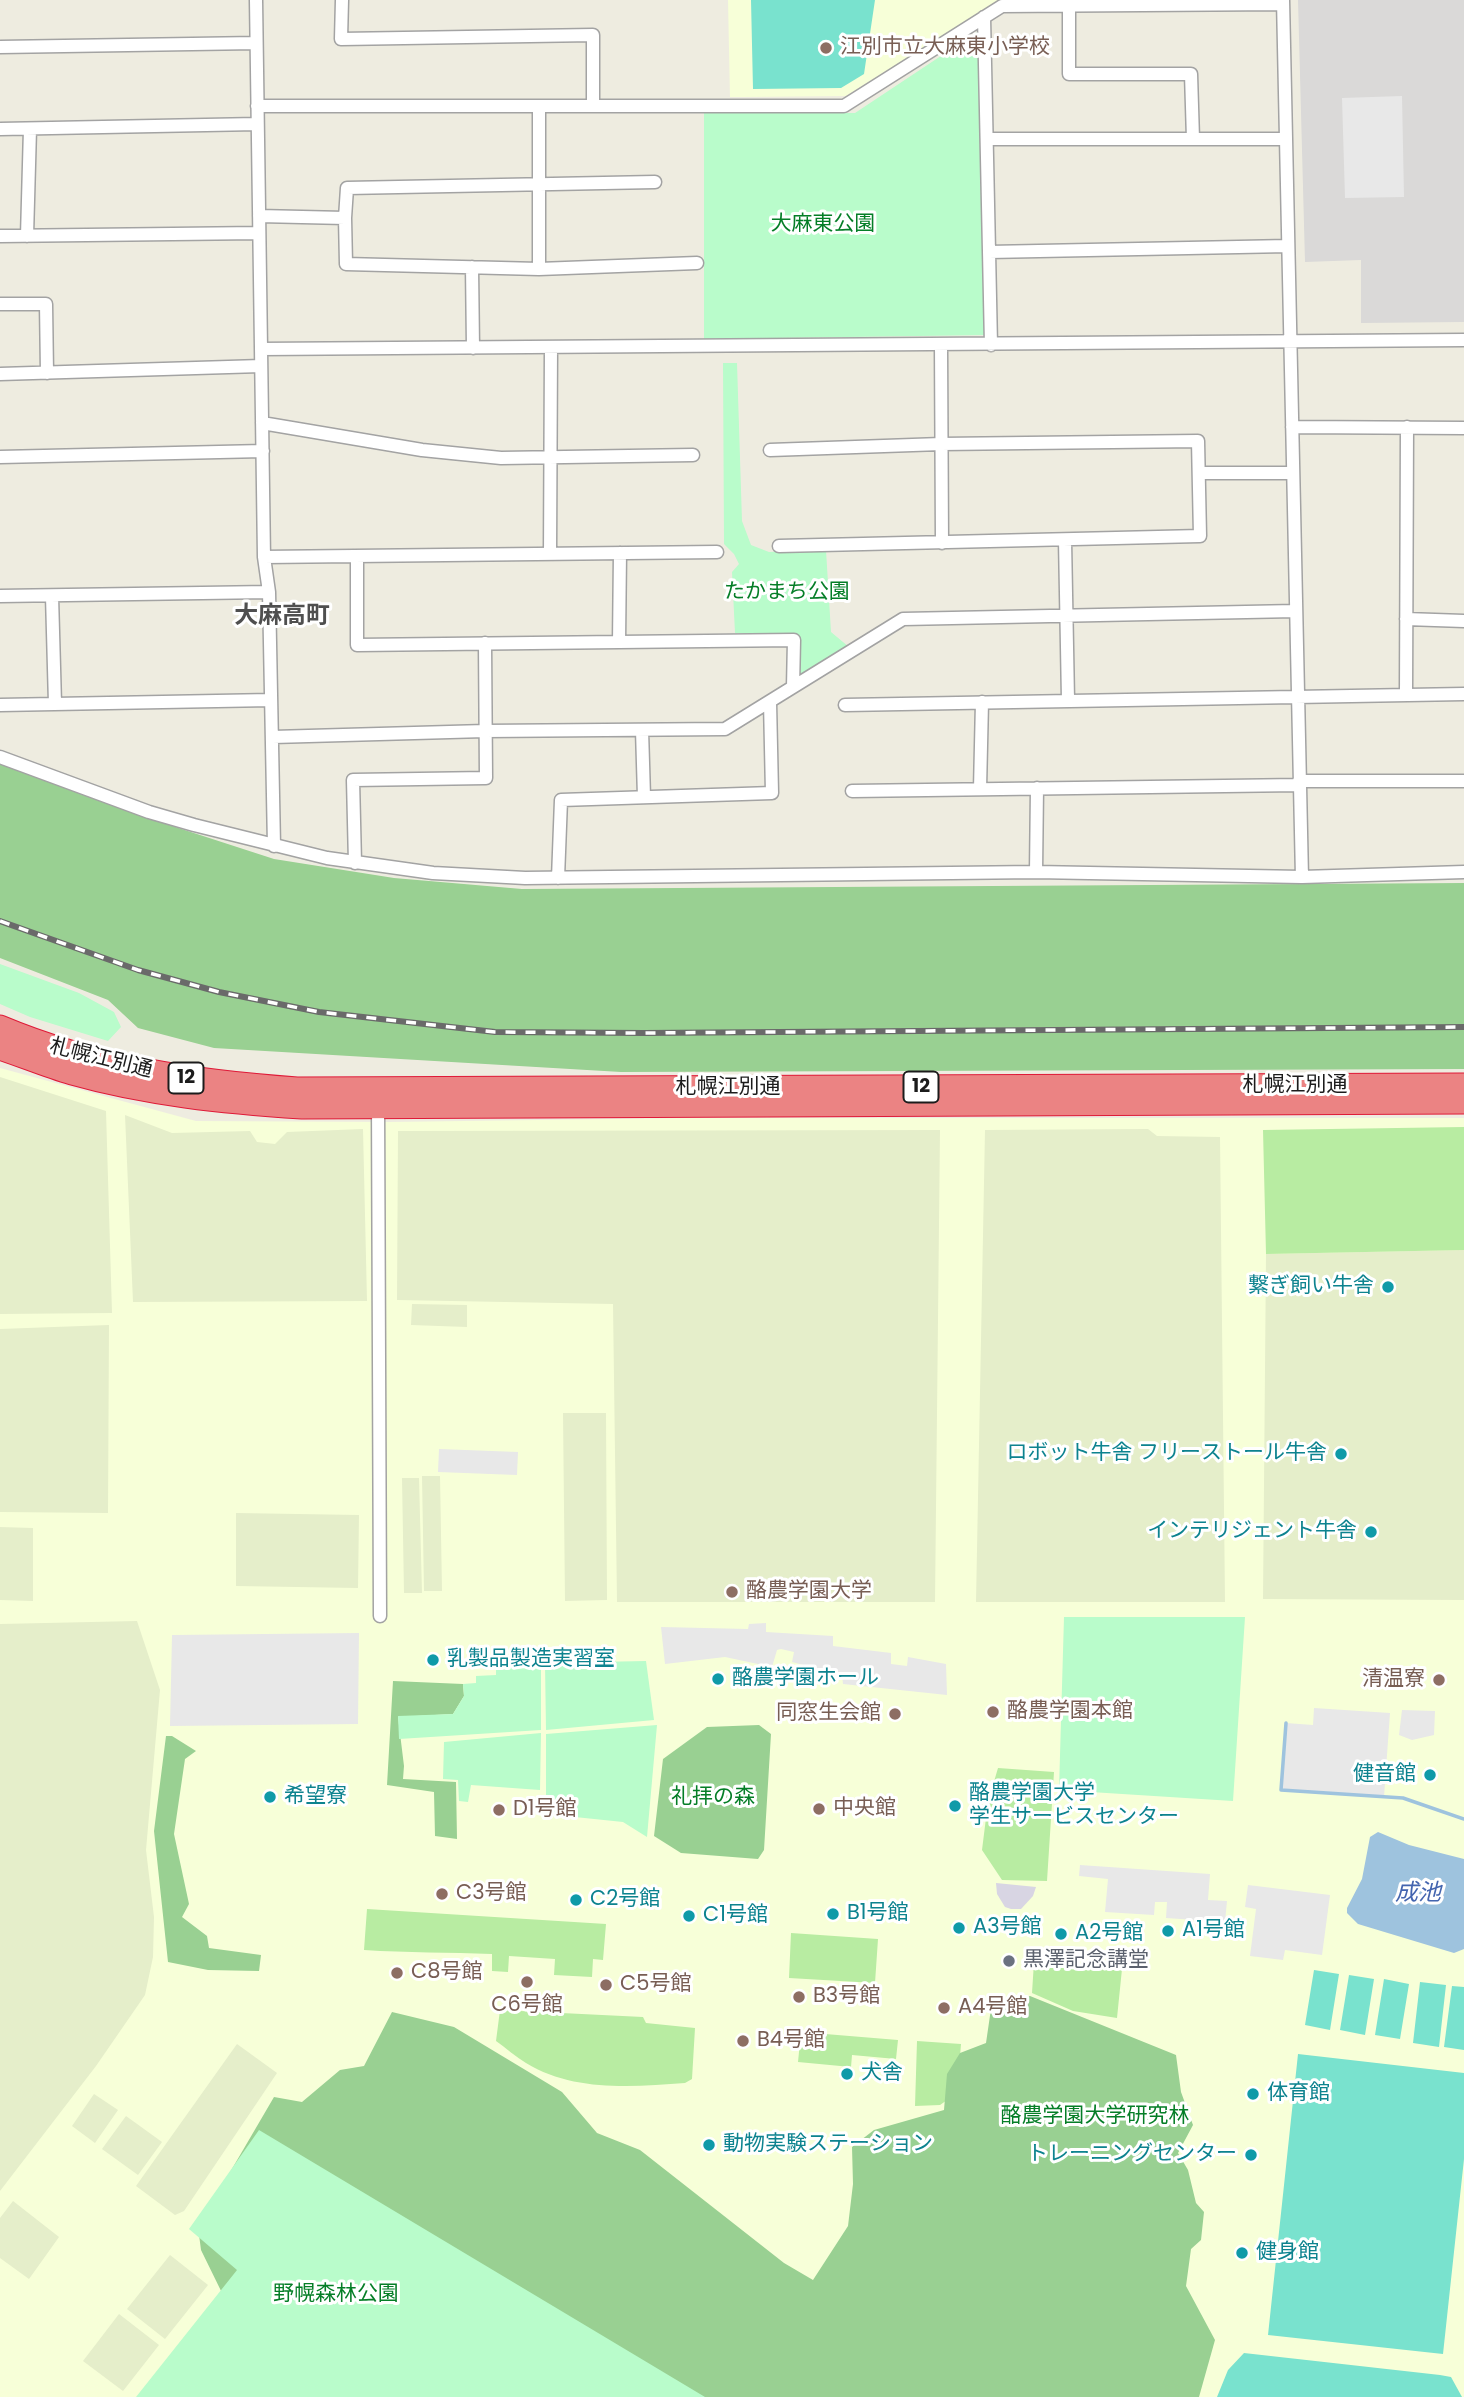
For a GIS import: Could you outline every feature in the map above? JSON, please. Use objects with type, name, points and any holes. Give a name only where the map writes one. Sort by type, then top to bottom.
[{"type":"highway","name":"札幌江別通","points":[[0,1027],[84,1058],[177,1077],[378,1098],[1464,1102]]},
{"type":"highway","name":"札幌江別通","points":[[0,1048],[72,1073],[191,1097],[302,1107],[378,1098],[1464,1085]]},
{"type":"street","points":[[256,0],[264,557],[269,592],[274,846]]},
{"type":"street","points":[[342,0],[341,39],[593,35],[593,106]]},
{"type":"street","points":[[257,106],[844,106],[1002,6],[1036,3],[1069,5],[1283,2],[1302,877]]},
{"type":"street","points":[[1069,5],[1069,74],[1191,74],[1193,139]]},
{"type":"street","points":[[984,17],[991,345]]},
{"type":"street","points":[[0,47],[256,43]]},
{"type":"street","points":[[539,106],[539,269]]},
{"type":"street","points":[[0,129],[257,124]]},
{"type":"street","points":[[27,236],[30,129]]},
{"type":"street","points":[[987,139],[1286,139]]},
{"type":"street","points":[[655,182],[347,188],[346,264],[539,269],[697,263]]},
{"type":"street","points":[[259,216],[345,218]]},
{"type":"street","points":[[0,236],[259,233]]},
{"type":"street","points":[[989,252],[1288,246]]},
{"type":"street","points":[[472,267],[473,348]]},
{"type":"street","points":[[0,304],[46,304],[47,373]]},
{"type":"street","points":[[261,349],[1464,340]]},
{"type":"street","points":[[941,345],[942,543]]},
{"type":"street","points":[[550,554],[551,347]]},
{"type":"street","points":[[0,374],[261,366]]},
{"type":"street","points":[[262,423],[422,450],[501,458],[693,455]]},
{"type":"street","points":[[1292,427],[1464,428]]},
{"type":"street","points":[[1406,694],[1408,427]]},
{"type":"street","points":[[770,450],[941,444],[1198,441],[1200,536],[779,546]]},
{"type":"street","points":[[0,457],[263,451]]},
{"type":"street","points":[[1199,473],[1293,473]]},
{"type":"street","points":[[1065,540],[1068,700]]},
{"type":"street","points":[[264,557],[717,552]]},
{"type":"street","points":[[619,642],[620,553]]},
{"type":"street","points":[[357,556],[357,645],[794,640],[793,687]]},
{"type":"street","points":[[0,596],[269,592]]},
{"type":"street","points":[[52,596],[55,704]]},
{"type":"street","points":[[273,737],[485,731],[725,729],[903,619],[1295,611]]},
{"type":"street","points":[[1406,620],[1464,621]]},
{"type":"street","points":[[355,863],[354,780],[486,778],[485,643]]},
{"type":"street","points":[[845,705],[1464,694]]},
{"type":"street","points":[[0,705],[271,700]]},
{"type":"street","points":[[558,878],[561,800],[772,793],[770,702]]},
{"type":"street","points":[[980,789],[982,702]]},
{"type":"street","points":[[642,730],[644,797]]},
{"type":"street","points":[[0,757],[149,812],[274,846],[355,863],[433,873],[558,878],[1037,872],[1302,877],[1464,872]]},
{"type":"street","points":[[852,791],[1464,781]]},
{"type":"street","points":[[1037,788],[1037,872]]},
{"type":"street","points":[[378,1098],[380,1615]]},
{"type":"shaded area","name":"江別市立大麻東小学校","points":[[728,0],[999,0],[846,96],[730,97]]},
{"type":"shaded area","points":[[751,0],[875,0],[864,74],[841,88],[753,89]]},
{"type":"shaded area","points":[[1298,0],[1464,0],[1464,322],[1361,323],[1361,260],[1305,262]]},
{"type":"shaded area","points":[[1402,96],[1404,197],[1345,198],[1342,98]]},
{"type":"shaded area","name":"酪農学園大学","points":[[0,1068],[196,1121],[1464,1118],[1464,2397],[0,2397]]},
{"type":"shaded area","points":[[0,1077],[106,1111],[112,1313],[0,1314]]},
{"type":"shaded area","points":[[125,1115],[172,1133],[250,1131],[257,1142],[275,1144],[287,1132],[363,1129],[367,1301],[133,1302]]},
{"type":"shaded area","points":[[1148,1129],[1157,1136],[1220,1137],[1225,1602],[976,1602],[985,1130]]},
{"type":"shaded area","points":[[940,1130],[935,1602],[617,1602],[613,1304],[397,1300],[398,1131]]},
{"type":"shaded area","points":[[1464,1250],[1464,1600],[1263,1599],[1266,1254]]},
{"type":"shaded area","points":[[412,1304],[467,1305],[467,1327],[411,1325]]},
{"type":"shaded area","points":[[109,1325],[108,1513],[0,1512],[0,1329]]},
{"type":"shaded area","points":[[563,1413],[606,1413],[607,1600],[565,1601]]},
{"type":"shaded area","points":[[439,1449],[518,1452],[517,1475],[438,1472]]},
{"type":"shaded area","points":[[422,1476],[440,1476],[442,1591],[424,1591]]},
{"type":"shaded area","points":[[402,1478],[419,1478],[422,1593],[404,1593]]},
{"type":"shaded area","points":[[236,1513],[359,1515],[358,1588],[236,1586]]},
{"type":"shaded area","points":[[0,1527],[33,1528],[33,1601],[0,1600]]},
{"type":"shaded area","points":[[137,1621],[160,1690],[146,1850],[154,1917],[153,1957],[145,1995],[96,2066],[0,2191],[0,1624]]},
{"type":"shaded area","points":[[766,1623],[766,1632],[833,1636],[833,1646],[891,1653],[891,1664],[907,1666],[908,1657],[946,1664],[947,1695],[843,1684],[842,1675],[792,1662],[794,1652],[781,1649],[777,1650],[772,1667],[725,1657],[665,1664],[661,1627],[748,1629],[749,1624]]},
{"type":"shaded area","points":[[359,1633],[358,1724],[170,1726],[172,1635]]},
{"type":"shaded area","points":[[1314,1708],[1390,1713],[1384,1797],[1281,1790],[1286,1723],[1313,1725]]},
{"type":"shaded area","points":[[1402,1710],[1435,1711],[1434,1735],[1412,1740],[1399,1735]]},
{"type":"shaded area","points":[[1080,1865],[1210,1874],[1208,1900],[1227,1901],[1225,1922],[1166,1918],[1167,1902],[1155,1902],[1154,1915],[1105,1912],[1108,1879],[1079,1876]]},
{"type":"shaded area","points":[[996,1883],[1036,1887],[1033,1896],[1021,1909],[1011,1909],[1005,1907],[997,1894]]},
{"type":"shaded area","points":[[1248,1885],[1330,1895],[1322,1955],[1285,1950],[1283,1960],[1250,1956],[1256,1909],[1245,1907]]},
{"type":"shaded area","points":[[1314,1970],[1339,1974],[1330,2030],[1305,2025]]},
{"type":"shaded area","points":[[1349,1975],[1374,1979],[1365,2035],[1340,2030]]},
{"type":"shaded area","points":[[1384,1979],[1409,1984],[1400,2039],[1375,2035]]},
{"type":"shaded area","points":[[1420,1982],[1446,1985],[1439,2047],[1413,2043]]},
{"type":"shaded area","points":[[1452,1986],[1464,1987],[1464,2050],[1444,2047]]},
{"type":"shaded area","points":[[237,2044],[277,2073],[184,2211],[175,2215],[136,2186]]},
{"type":"shaded area","points":[[1298,2054],[1464,2073],[1464,2159],[1443,2354],[1268,2335]]},
{"type":"shaded area","points":[[94,2094],[118,2110],[95,2143],[72,2126]]},
{"type":"shaded area","points":[[126,2116],[162,2142],[138,2175],[102,2149]]},
{"type":"shaded area","points":[[13,2201],[59,2237],[29,2279],[0,2258],[0,2218]]},
{"type":"shaded area","points":[[170,2255],[208,2285],[165,2339],[127,2309]]},
{"type":"shaded area","points":[[119,2314],[159,2345],[123,2391],[83,2361]]},
{"type":"shaded area","points":[[1244,2353],[1451,2377],[1462,2397],[1217,2397],[1228,2370]]},
{"type":"green space","name":"大麻東公園","points":[[977,32],[989,335],[704,339],[704,113],[855,113]]},
{"type":"green space","name":"たかまち公園","points":[[723,363],[737,363],[742,521],[751,545],[769,552],[826,550],[831,632],[849,647],[803,675],[798,672],[798,634],[735,633],[732,572],[739,564],[724,544]]},
{"type":"green space","points":[[0,756],[163,823],[274,859],[394,878],[522,889],[1464,883],[1464,1069],[621,1072],[214,1048],[138,1028],[108,1000],[0,958]]},
{"type":"green space","points":[[0,964],[79,993],[114,1012],[121,1027],[108,1041],[30,1017],[0,1004]]},
{"type":"green space","points":[[1464,1127],[1464,1250],[1266,1254],[1263,1130]]},
{"type":"green space","points":[[1064,1617],[1245,1617],[1233,1801],[1059,1790]]},
{"type":"green space","points":[[646,1661],[654,1720],[546,1730],[545,1663]]},
{"type":"green space","points":[[541,1662],[541,1730],[399,1739],[398,1716],[453,1714],[464,1696],[463,1684],[476,1683],[476,1676],[496,1675],[496,1664]]},
{"type":"green space","points":[[393,1681],[463,1684],[464,1696],[453,1714],[398,1717],[403,1779],[456,1782],[457,1839],[435,1836],[434,1792],[387,1785]]},
{"type":"green space","points":[[657,1725],[647,1837],[623,1822],[546,1814],[546,1734]]},
{"type":"green space","name":"礼拝の森","points":[[759,1725],[771,1734],[764,1850],[758,1859],[681,1853],[654,1836],[663,1759],[707,1727]]},
{"type":"green space","points":[[541,1733],[540,1790],[471,1785],[468,1802],[459,1801],[458,1780],[443,1779],[444,1742]]},
{"type":"green space","points":[[166,1736],[172,1736],[196,1751],[185,1759],[174,1834],[189,1904],[182,1917],[207,1936],[209,1948],[261,1955],[259,1971],[208,1970],[168,1962],[154,1831]]},
{"type":"green space","points":[[998,1768],[1054,1772],[1047,1881],[1002,1880],[982,1850],[988,1802]]},
{"type":"green space","points":[[367,1909],[606,1924],[603,1960],[593,1959],[592,1977],[554,1975],[555,1959],[509,1956],[508,1972],[492,1971],[492,1954],[364,1950]]},
{"type":"green space","points":[[791,1933],[878,1939],[875,1983],[789,1978]]},
{"type":"green space","points":[[1034,1962],[1122,1969],[1117,2018],[1073,2011],[1032,1993]]},
{"type":"green space","name":"酪農学園大学研究林","points":[[993,1995],[1010,2000],[1030,1996],[1176,2055],[1181,2092],[1193,2125],[1178,2153],[1188,2170],[1196,2203],[1204,2212],[1201,2240],[1191,2249],[1186,2286],[1215,2340],[1199,2397],[144,2397],[224,2297],[201,2250],[198,2227],[274,2097],[302,2102],[340,2070],[364,2066],[392,2012],[454,2027],[562,2092],[597,2133],[640,2150],[784,2263],[813,2280],[848,2226],[853,2184],[852,2147],[874,2130],[944,2110],[947,2074],[960,2053],[986,2043]]},
{"type":"green space","points":[[500,2010],[643,2017],[646,2023],[695,2028],[692,2079],[685,2083],[624,2086],[563,2079],[522,2061],[496,2041]]},
{"type":"green space","points":[[801,2032],[898,2040],[896,2059],[852,2055],[851,2067],[798,2062]]},
{"type":"green space","points":[[917,2041],[961,2044],[957,2093],[940,2105],[915,2106]]},
{"type":"green space","name":"野幌森林公園","points":[[259,2130],[705,2397],[136,2397],[237,2270],[189,2229]]},
{"type":"water","name":"成池","points":[[1378,1832],[1409,1845],[1464,1859],[1464,1949],[1454,1953],[1358,1924],[1347,1913],[1362,1879],[1370,1837]]},
{"type":"waterway","points":[[1286,1723],[1281,1790],[1403,1798],[1464,1819]]},
{"type":"railway","points":[[0,921],[138,970],[219,992],[319,1012],[495,1032],[1464,1027]]},
{"type":"place","name":"江別市立大麻東小学校","points":[[826,48]]},
{"type":"place","name":"繋ぎ飼い牛舎","points":[[1388,1287]]},
{"type":"place","name":"ロボット牛舎 フリーストール牛舎","points":[[1341,1454]]},
{"type":"place","name":"インテリジェント牛舎","points":[[1371,1532]]},
{"type":"place","name":"酪農学園大学","points":[[732,1592]]},
{"type":"place","name":"乳製品製造実習室","points":[[433,1660]]},
{"type":"place","name":"酪農学園ホール","points":[[718,1679]]},
{"type":"place","name":"清温寮","points":[[1439,1680]]},
{"type":"place","name":"酪農学園本館","points":[[993,1712]]},
{"type":"place","name":"同窓生会館","points":[[895,1714]]},
{"type":"place","name":"健音館","points":[[1430,1775]]},
{"type":"place","name":"希望寮","points":[[270,1797]]},
{"type":"place","name":"酪農学園大学 学生サービスセンター","points":[[955,1806]]},
{"type":"place","name":"中央館","points":[[819,1809]]},
{"type":"place","name":"D1号館","points":[[499,1810]]},
{"type":"place","name":"C3号館","points":[[442,1894]]},
{"type":"place","name":"C2号館","points":[[576,1900]]},
{"type":"place","name":"B1号館","points":[[833,1914]]},
{"type":"place","name":"C1号館","points":[[689,1916]]},
{"type":"place","name":"A3号館","points":[[959,1928]]},
{"type":"place","name":"A1号館","points":[[1168,1931]]},
{"type":"place","name":"A2号館","points":[[1061,1934]]},
{"type":"place","name":"黒澤記念講堂","points":[[1009,1961]]},
{"type":"place","name":"C8号館","points":[[397,1973]]},
{"type":"place","name":"C6号館","points":[[527,1982]]},
{"type":"place","name":"C5号館","points":[[606,1985]]},
{"type":"place","name":"B3号館","points":[[799,1997]]},
{"type":"place","name":"A4号館","points":[[944,2008]]},
{"type":"place","name":"B4号館","points":[[743,2041]]},
{"type":"place","name":"犬舎","points":[[847,2074]]},
{"type":"place","name":"体育館","points":[[1253,2094]]},
{"type":"place","name":"動物実験ステーション","points":[[709,2145]]},
{"type":"place","name":"トレーニングセンター","points":[[1251,2155]]},
{"type":"place","name":"健身館","points":[[1242,2253]]},
{"type":"district","name":"大麻高町","points":[[282,617]]}]
